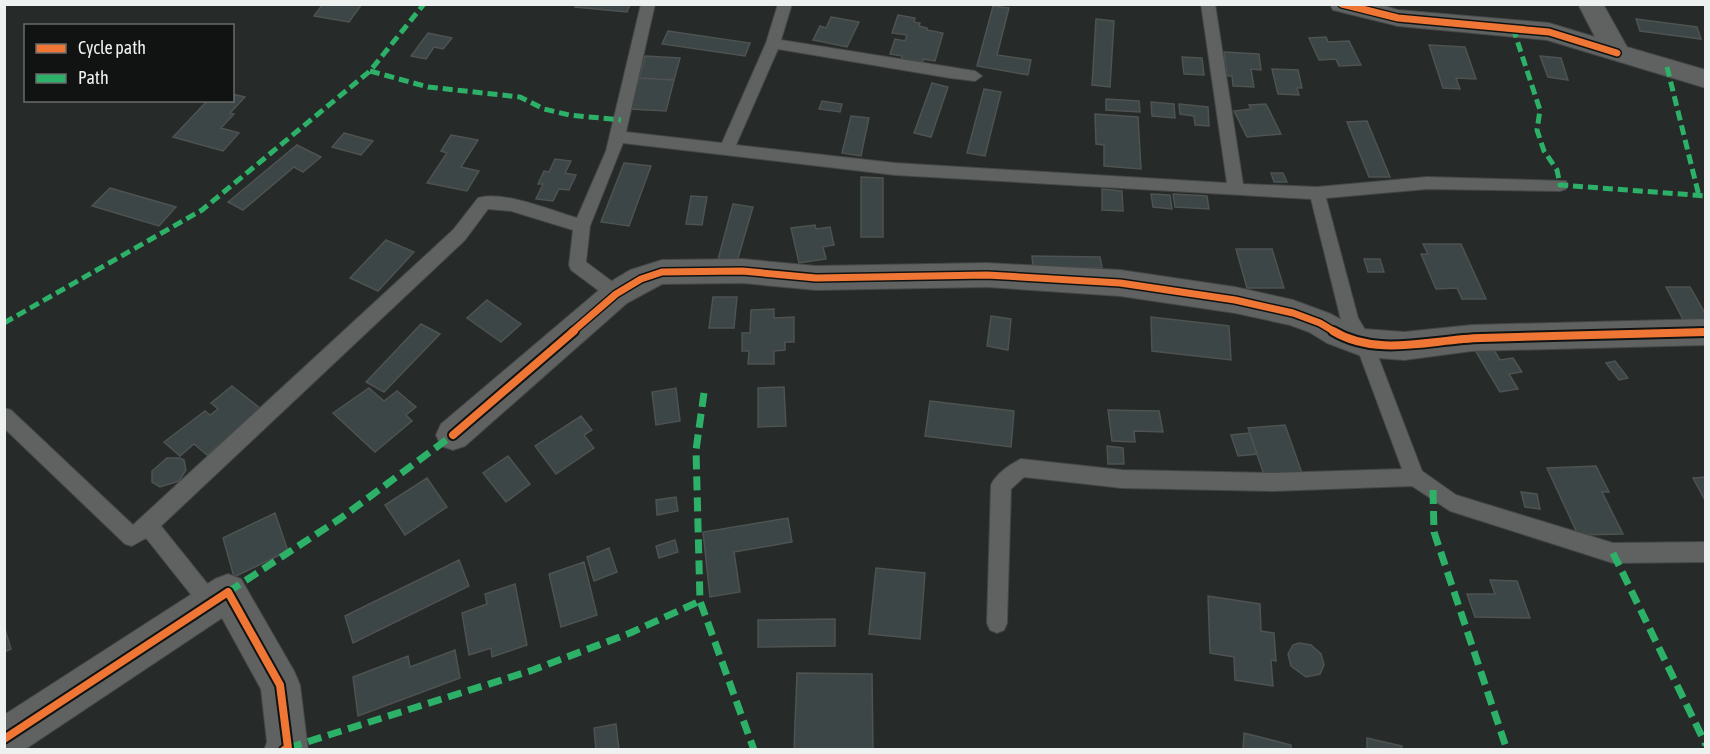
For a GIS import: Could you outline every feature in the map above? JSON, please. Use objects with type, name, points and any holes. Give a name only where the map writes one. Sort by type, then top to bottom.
[{"type":"street","points":[[1342,4],[1549,32],[1706,79]]},
{"type":"street","points":[[1590,4],[1617,53]]},
{"type":"street","points":[[453,435],[616,294],[641,279],[662,273],[742,271],[816,278],[987,275],[1109,283],[1235,300],[1281,310],[1320,323],[1338,334],[1364,343],[1404,345],[1472,338],[1706,332]]},
{"type":"street","points":[[4,739],[228,592],[280,685],[288,748],[284,750]]},
{"type":"lane","points":[[616,294],[577,265],[582,226],[618,137],[648,4]]},
{"type":"lane","points":[[727,149],[773,43],[785,4]]},
{"type":"lane","points":[[1208,4],[1236,190]]},
{"type":"lane","points":[[773,43],[880,60],[909,68],[975,76]]},
{"type":"lane","points":[[618,137],[895,169],[1236,190],[1317,193],[1426,183],[1560,184]]},
{"type":"lane","points":[[1317,193],[1350,320],[1364,343],[1415,477],[1450,502],[1613,553],[1706,552]]},
{"type":"lane","points":[[4,416],[132,537],[148,525],[443,251],[459,235],[484,202],[511,205],[582,226]]},
{"type":"lane","points":[[997,623],[1001,485],[1021,468],[1122,478],[1250,482],[1415,477]]},
{"type":"lane","points":[[148,525],[211,604]]},
{"type":"building","points":[[323,4],[362,4],[349,22],[314,16]]},
{"type":"building","points":[[576,4],[630,4],[627,12],[575,7]]},
{"type":"building","points":[[993,6],[1009,8],[997,55],[1031,60],[1028,75],[977,66]]},
{"type":"building","points":[[898,15],[915,18],[914,22],[920,23],[919,26],[943,33],[935,61],[901,59],[902,56],[890,54],[895,39],[905,41],[907,35],[892,33]]},
{"type":"building","points":[[831,17],[859,22],[847,47],[813,40],[820,26],[826,28]]},
{"type":"building","points":[[1096,19],[1114,21],[1110,87],[1092,85]]},
{"type":"building","points":[[1636,19],[1697,27],[1701,39],[1640,31]]},
{"type":"building","points":[[668,31],[750,43],[745,56],[662,44]]},
{"type":"building","points":[[428,33],[452,38],[443,49],[434,47],[426,59],[411,56]]},
{"type":"building","points":[[1326,37],[1328,42],[1349,41],[1361,65],[1339,66],[1336,59],[1319,60],[1309,38]]},
{"type":"building","points":[[1429,45],[1465,47],[1476,79],[1456,78],[1460,89],[1443,88]]},
{"type":"building","points":[[1224,52],[1259,54],[1261,70],[1251,69],[1254,87],[1233,86],[1232,76],[1227,76]]},
{"type":"building","points":[[645,56],[680,58],[674,80],[639,78]]},
{"type":"building","points":[[1540,56],[1561,58],[1568,80],[1548,77]]},
{"type":"building","points":[[1182,57],[1202,58],[1204,75],[1184,74]]},
{"type":"building","points":[[1272,69],[1298,70],[1302,88],[1297,88],[1299,95],[1278,94]]},
{"type":"building","points":[[639,78],[674,80],[666,111],[630,109]]},
{"type":"building","points":[[932,83],[948,87],[931,137],[914,133]]},
{"type":"building","points":[[984,89],[1001,92],[985,156],[967,153]]},
{"type":"building","points":[[234,94],[245,97],[230,113],[234,114],[221,128],[239,133],[223,151],[173,137],[206,102],[234,102]]},
{"type":"building","points":[[1106,99],[1139,101],[1140,112],[1106,110]]},
{"type":"building","points":[[822,101],[842,104],[840,112],[819,109]]},
{"type":"building","points":[[1151,102],[1174,104],[1175,118],[1152,116]]},
{"type":"building","points":[[1179,104],[1208,107],[1209,126],[1195,125],[1194,116],[1180,114]]},
{"type":"building","points":[[1266,104],[1281,134],[1247,137],[1234,111],[1251,109],[1249,105]]},
{"type":"building","points":[[1095,114],[1138,117],[1141,169],[1104,166],[1104,145],[1096,144]]},
{"type":"building","points":[[851,116],[869,118],[861,156],[842,153]]},
{"type":"building","points":[[1367,121],[1390,177],[1369,177],[1347,122]]},
{"type":"building","points":[[344,133],[373,141],[361,155],[332,147]]},
{"type":"building","points":[[451,135],[478,140],[461,167],[479,171],[467,191],[427,183],[447,153],[441,151]]},
{"type":"building","points":[[297,145],[321,157],[303,172],[294,167],[243,210],[228,202]]},
{"type":"building","points":[[555,159],[571,161],[565,173],[576,175],[569,190],[559,189],[553,201],[536,199],[543,184],[538,184],[544,171],[549,172]]},
{"type":"building","points":[[624,163],[651,166],[629,226],[601,222]]},
{"type":"building","points":[[1271,173],[1283,173],[1287,182],[1274,182]]},
{"type":"building","points":[[861,177],[883,178],[883,237],[861,237]]},
{"type":"building","points":[[110,188],[176,207],[159,226],[92,206]]},
{"type":"building","points":[[1102,189],[1122,191],[1123,211],[1102,210]]},
{"type":"building","points":[[1151,194],[1170,195],[1172,209],[1153,207]]},
{"type":"building","points":[[1173,194],[1207,196],[1209,209],[1175,207]]},
{"type":"building","points":[[691,196],[707,197],[702,225],[686,224]]},
{"type":"building","points":[[733,204],[753,207],[736,265],[717,263]]},
{"type":"building","points":[[815,225],[816,229],[830,227],[834,245],[823,247],[826,259],[799,263],[791,228]]},
{"type":"building","points":[[386,240],[414,252],[378,291],[350,278]]},
{"type":"building","points":[[1423,244],[1461,244],[1486,299],[1462,299],[1457,288],[1436,289],[1421,254],[1428,254]]},
{"type":"building","points":[[1236,249],[1272,249],[1284,288],[1247,288]]},
{"type":"building","points":[[1032,256],[1100,257],[1102,268],[1033,267]]},
{"type":"building","points":[[1364,259],[1380,259],[1384,272],[1368,272]]},
{"type":"building","points":[[1666,287],[1690,287],[1706,315],[1706,321],[1684,321]]},
{"type":"building","points":[[713,297],[737,297],[734,328],[709,328]]},
{"type":"building","points":[[487,300],[521,324],[501,342],[467,318]]},
{"type":"building","points":[[774,309],[774,318],[794,317],[794,342],[785,342],[785,350],[774,351],[774,364],[748,364],[749,351],[742,351],[742,333],[750,333],[751,310]]},
{"type":"building","points":[[991,316],[1011,319],[1008,350],[987,346]]},
{"type":"building","points":[[1151,317],[1229,326],[1231,360],[1152,351]]},
{"type":"building","points":[[421,324],[440,334],[384,392],[366,382]]},
{"type":"building","points":[[1489,342],[1500,360],[1513,358],[1522,372],[1509,374],[1518,389],[1500,392],[1472,345]]},
{"type":"building","points":[[1615,361],[1628,378],[1619,380],[1606,363]]},
{"type":"building","points":[[232,386],[261,409],[207,455],[194,444],[180,456],[164,442],[205,411],[210,415],[218,409],[211,403]]},
{"type":"building","points":[[784,387],[786,426],[758,427],[758,388]]},
{"type":"building","points":[[369,388],[384,401],[397,391],[416,407],[406,415],[412,421],[375,452],[333,413]]},
{"type":"building","points":[[676,388],[680,421],[656,425],[652,392]]},
{"type":"building","points":[[930,401],[1014,411],[1011,447],[925,436]]},
{"type":"building","points":[[1108,410],[1159,411],[1163,432],[1134,431],[1135,442],[1112,441]]},
{"type":"building","points":[[581,416],[592,430],[584,435],[594,448],[556,474],[535,446]]},
{"type":"building","points":[[1285,425],[1302,473],[1264,475],[1248,428]]},
{"type":"building","points":[[1250,433],[1257,454],[1238,456],[1231,435]]},
{"type":"building","points":[[1107,446],[1123,448],[1124,464],[1108,464]]},
{"type":"building","points":[[508,456],[530,484],[506,502],[483,473]]},
{"type":"building","points":[[167,458],[184,460],[186,470],[179,481],[160,487],[152,482],[152,471]]},
{"type":"building","points":[[1596,466],[1609,492],[1602,492],[1623,534],[1578,535],[1547,468]]},
{"type":"building","points":[[1706,477],[1706,502],[1693,478]]},
{"type":"building","points":[[427,478],[447,507],[405,535],[385,505]]},
{"type":"building","points":[[1521,492],[1537,494],[1540,509],[1525,507]]},
{"type":"building","points":[[676,497],[678,511],[657,515],[656,500]]},
{"type":"building","points":[[275,513],[288,551],[234,577],[223,538]]},
{"type":"building","points":[[788,518],[792,542],[734,552],[740,592],[710,597],[703,532]]},
{"type":"building","points":[[675,540],[678,552],[659,558],[656,546]]},
{"type":"building","points":[[609,548],[617,572],[594,581],[587,557]]},
{"type":"building","points":[[459,560],[469,586],[353,643],[345,616]]},
{"type":"building","points":[[584,562],[597,615],[561,627],[549,574]]},
{"type":"building","points":[[876,568],[925,573],[920,639],[869,634]]},
{"type":"building","points":[[1490,580],[1517,581],[1530,618],[1475,617],[1467,594],[1495,594]]},
{"type":"building","points":[[515,584],[527,645],[492,657],[491,648],[469,655],[462,613],[487,604],[485,594]]},
{"type":"building","points":[[1208,596],[1260,604],[1261,631],[1274,633],[1276,661],[1271,660],[1273,686],[1235,680],[1234,657],[1210,653]]},
{"type":"building","points":[[835,619],[835,646],[758,647],[758,620]]},
{"type":"building","points":[[4,626],[11,649],[4,652]]},
{"type":"building","points":[[1299,643],[1311,645],[1321,654],[1324,665],[1320,674],[1306,677],[1291,666],[1288,654],[1293,645]]},
{"type":"building","points":[[455,650],[460,678],[358,716],[353,677],[408,656],[410,667]]},
{"type":"building","points":[[797,673],[872,674],[873,749],[794,749]]},
{"type":"building","points":[[616,724],[619,750],[596,750],[594,728]]},
{"type":"building","points":[[1244,733],[1291,745],[1291,750],[1243,750]]},
{"type":"building","points":[[1367,738],[1402,746],[1402,750],[1367,750]]},
{"type":"marked path","points":[[4,323],[202,210],[370,71],[424,4]]},
{"type":"marked path","points":[[1513,28],[1540,110],[1537,130],[1544,151],[1557,170],[1560,185],[1706,196]]},
{"type":"marked path","points":[[1667,67],[1699,196]]},
{"type":"marked path","points":[[370,71],[428,87],[520,97],[556,113],[621,120]]},
{"type":"marked path","points":[[704,393],[696,450],[700,601],[754,750]]},
{"type":"marked path","points":[[228,592],[341,518],[453,435]]},
{"type":"marked path","points":[[1433,490],[1434,532],[1507,750]]},
{"type":"marked path","points":[[1613,553],[1706,745]]},
{"type":"marked path","points":[[288,748],[533,670],[630,633],[700,601]]},
{"type":"cycle path","points":[[1342,4],[1398,18],[1549,32],[1617,53]]},
{"type":"cycle path","points":[[453,435],[616,294],[641,279],[662,272],[742,271],[816,278],[987,275],[1120,283],[1235,300],[1293,313],[1320,323],[1338,334],[1364,343],[1404,346],[1472,338],[1706,332]]},
{"type":"cycle path","points":[[4,739],[228,592],[280,685],[288,748],[284,750]]}]
